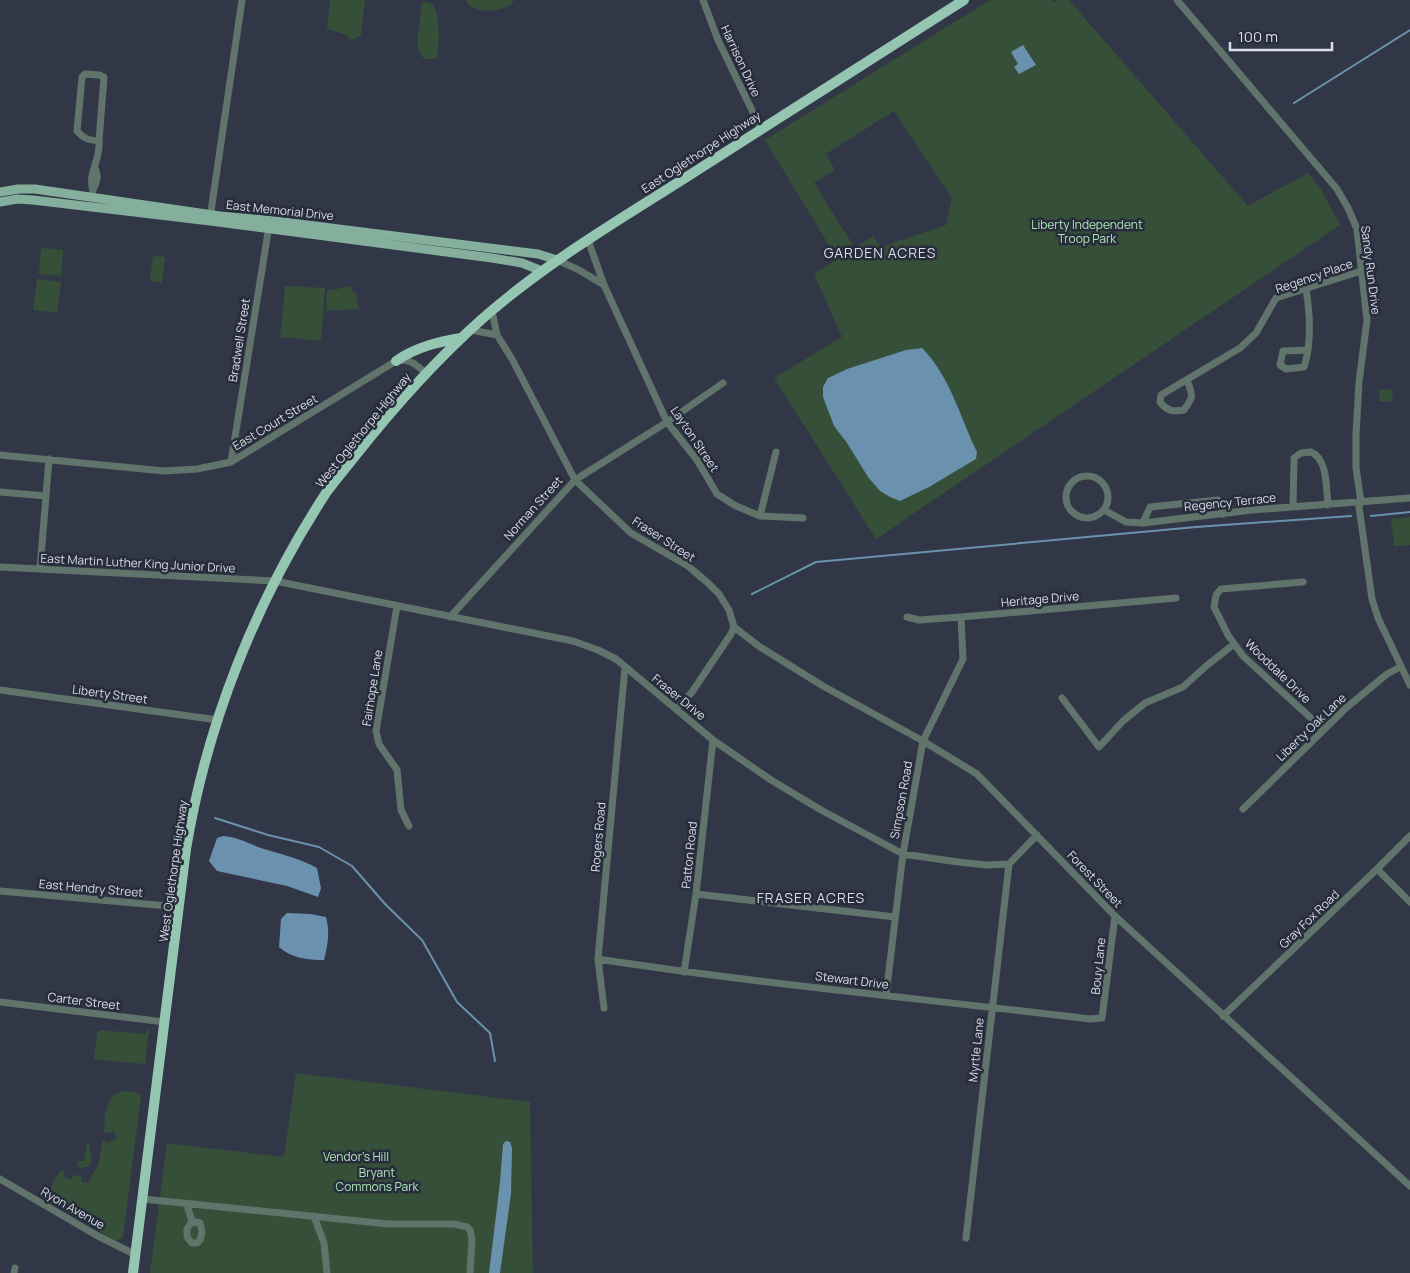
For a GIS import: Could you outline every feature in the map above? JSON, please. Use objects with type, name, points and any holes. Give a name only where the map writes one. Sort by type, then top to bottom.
[{"type":"highway","name":"East Oglethorpe Highway","points":[[461,338],[492,310],[557,260],[964,0]]},
{"type":"highway","points":[[396,360],[408,352],[461,338]]},
{"type":"highway","name":"West Oglethorpe Highway","points":[[133,1273],[192,817],[204,765],[218,720],[243,651],[275,581],[328,490],[376,430],[426,373],[461,338]]},
{"type":"main road","name":"East Memorial Drive","points":[[0,192],[35,189],[92,193],[210,217]]},
{"type":"main road","name":"East Memorial Drive","points":[[0,202],[17,199],[33,200],[210,217],[492,258],[522,263],[542,271]]},
{"type":"main road","name":"East Memorial Drive","points":[[269,225],[538,254],[557,260]]},
{"type":"street","points":[[210,217],[242,0]]},
{"type":"street","name":"Harrison Drive","points":[[703,0],[718,40],[761,129]]},
{"type":"street","name":"Sandy Run Drive","points":[[1177,0],[1337,189],[1357,229],[1367,320],[1359,382],[1356,435],[1356,468],[1361,502],[1358,507],[1372,599],[1378,618],[1400,667],[1410,684]]},
{"type":"street","points":[[92,193],[96,186],[98,174],[95,168],[100,151],[104,77],[85,74],[82,77],[78,131],[82,137],[88,140],[100,141]]},
{"type":"street","name":"Bradwell Street","points":[[231,462],[269,225]]},
{"type":"street","name":"Layton Street","points":[[588,240],[604,285],[667,422],[697,460],[717,494],[736,506],[760,516],[803,518]]},
{"type":"street","points":[[557,260],[580,270],[604,285]]},
{"type":"street","name":"Regency Place","points":[[1187,380],[1192,393],[1192,399],[1184,410],[1174,412],[1165,409],[1160,402],[1161,395],[1240,348],[1256,333],[1276,298],[1361,271]]},
{"type":"street","points":[[1306,289],[1308,350]]},
{"type":"street","name":"Fraser Street","points":[[492,310],[497,335],[516,367],[575,480],[631,533],[688,566],[719,594],[729,610],[734,627]]},
{"type":"street","points":[[471,330],[497,335]]},
{"type":"street","points":[[396,360],[404,359],[411,361],[426,373]]},
{"type":"street","name":"East Court Street","points":[[0,455],[164,471],[197,469],[231,462],[396,360]]},
{"type":"street","name":"Norman Street","points":[[450,617],[575,480],[667,422],[723,383]]},
{"type":"street","points":[[760,516],[776,452]]},
{"type":"street","points":[[1293,507],[1294,458],[1301,452],[1311,452],[1320,458],[1323,465],[1328,505]]},
{"type":"street","points":[[40,569],[49,460]]},
{"type":"street","points":[[1084,476],[1094,476],[1101,481],[1107,488],[1108,497],[1104,510],[1098,515],[1087,518],[1080,517],[1072,512],[1066,500],[1066,492],[1069,485],[1076,478],[1084,476]]},
{"type":"street","points":[[0,492],[46,496]]},
{"type":"street","name":"Regency Terrace","points":[[1104,510],[1126,522],[1142,523],[1293,507],[1410,498]]},
{"type":"street","points":[[1142,523],[1150,507],[1218,500],[1224,514]]},
{"type":"street","name":"East Martin Luther King Junior Drive","points":[[0,568],[275,581]]},
{"type":"street","name":"Fraser Drive","points":[[275,581],[573,641],[598,650],[616,659],[713,740],[771,780],[821,810],[903,854],[987,865],[1009,864]]},
{"type":"street","name":"Wooddale Drive","points":[[1302,582],[1221,589],[1216,594],[1214,607],[1228,635],[1242,656],[1324,730]]},
{"type":"street","name":"Heritage Drive","points":[[906,617],[919,620],[1176,598]]},
{"type":"street","name":"Fairhope Lane","points":[[397,606],[376,732],[379,744],[397,770],[401,810],[409,826]]},
{"type":"street","name":"Simpson Road","points":[[886,995],[903,854],[923,741],[963,658],[961,617]]},
{"type":"street","points":[[677,709],[692,692],[734,627]]},
{"type":"street","name":"Forest Street","points":[[734,627],[760,647],[823,686],[923,741],[977,774],[1115,916],[1410,1186]]},
{"type":"street","points":[[1062,698],[1099,747],[1123,721],[1145,703],[1184,687],[1206,666],[1234,644]]},
{"type":"street","name":"Rogers Road","points":[[604,1008],[598,959],[625,667]]},
{"type":"street","name":"Liberty Oak Lane","points":[[1243,810],[1346,708],[1387,674],[1400,667]]},
{"type":"street","name":"Liberty Street","points":[[0,690],[218,720]]},
{"type":"street","name":"Patton Road","points":[[684,972],[696,894],[713,740]]},
{"type":"street","points":[[1009,864],[1037,836]]},
{"type":"street","name":"Gray Fox Road","points":[[1223,1016],[1410,836]]},
{"type":"street","name":"Myrtle Lane","points":[[966,1238],[1009,864]]},
{"type":"street","points":[[1377,869],[1410,902]]},
{"type":"street","name":"East Hendry Street","points":[[0,891],[179,907]]},
{"type":"street","points":[[696,894],[895,917]]},
{"type":"street","name":"Bouy Lane","points":[[1102,1018],[1115,916]]},
{"type":"street","name":"Stewart Drive","points":[[598,959],[684,972],[992,1008],[1102,1018]]},
{"type":"street","name":"Carter Street","points":[[0,1002],[165,1022]]},
{"type":"street","name":"Ryon Avenue","points":[[0,1179],[96,1235],[136,1255]]},
{"type":"street","points":[[143,1199],[388,1224],[435,1222],[454,1224],[467,1227],[470,1230],[472,1240],[470,1273]]},
{"type":"street","points":[[187,1204],[192,1221]]},
{"type":"street","points":[[314,1216],[324,1243],[327,1273]]},
{"type":"green space","points":[[330,0],[365,0],[361,35],[352,40],[344,34],[327,29]]},
{"type":"green space","points":[[467,0],[514,0],[505,8],[499,10],[484,10],[471,7]]},
{"type":"green space","name":"Liberty Independent Troop Park","points":[[990,0],[1052,0],[1053,2],[1069,0],[1248,206],[1308,173],[1322,191],[1340,225],[876,539],[774,378],[842,337],[814,274],[873,236],[880,247],[946,225],[952,198],[894,111],[826,154],[835,170],[814,183],[853,245],[835,255],[765,140]]},
{"type":"green space","points":[[422,2],[433,5],[437,16],[439,41],[435,59],[424,59],[418,50],[417,43]]},
{"type":"green space","points":[[41,248],[63,250],[61,276],[39,274]]},
{"type":"green space","points":[[153,256],[165,257],[162,283],[150,281]]},
{"type":"green space","points":[[37,279],[61,282],[57,313],[33,310]]},
{"type":"green space","points":[[285,286],[325,288],[321,341],[280,337]]},
{"type":"green space","points":[[351,286],[352,292],[355,291],[359,309],[326,311],[327,291]]},
{"type":"green space","points":[[1380,389],[1393,390],[1392,402],[1379,401]]},
{"type":"green space","points":[[1410,517],[1410,545],[1394,546],[1391,519]]},
{"type":"green space","points":[[148,1029],[145,1064],[94,1058],[99,1030],[145,1034]]},
{"type":"green space","name":"Bryant Commons Park","points":[[296,1073],[530,1102],[533,1273],[150,1273],[167,1143],[284,1157]]},
{"type":"green space","points":[[124,1091],[136,1092],[141,1096],[123,1237],[119,1240],[114,1240],[51,1203],[49,1195],[51,1186],[61,1170],[65,1171],[64,1177],[71,1180],[73,1175],[81,1176],[82,1182],[89,1183],[91,1176],[98,1166],[103,1140],[109,1143],[116,1139],[116,1135],[113,1132],[104,1133],[107,1107],[113,1097]]},
{"type":"green space","points":[[87,1142],[89,1142],[91,1154],[90,1163],[82,1168],[77,1167],[79,1161],[84,1161]]},
{"type":"water","points":[[1023,45],[1036,65],[1019,74],[1014,67],[1018,64],[1011,52]]},
{"type":"water","points":[[922,348],[940,371],[954,397],[977,452],[976,459],[929,487],[900,501],[880,491],[868,477],[834,426],[823,397],[823,387],[828,378],[847,369],[906,350]]},
{"type":"water","points":[[223,836],[238,839],[317,868],[321,888],[318,897],[287,886],[217,871],[209,861],[217,838]]},
{"type":"water","points":[[287,913],[326,917],[328,938],[324,960],[300,958],[289,954],[279,947],[281,919]]},
{"type":"water","points":[[506,1141],[510,1142],[512,1148],[511,1194],[500,1273],[489,1273],[503,1144]]},
{"type":"waterway","points":[[1294,103],[1410,30]]},
{"type":"waterway","points":[[1371,516],[1410,512]]},
{"type":"waterway","points":[[752,594],[816,562],[1196,527],[1351,516]]},
{"type":"waterway","points":[[215,818],[268,835],[319,847],[352,866],[386,905],[422,940],[457,1002],[490,1033],[495,1061]]},
{"type":"district","name":"GARDEN ACRES","points":[[880,252]]},
{"type":"district","name":"FRASER ACRES","points":[[811,897]]},
{"type":"park label","name":"Vendor's Hill","points":[[356,1156]]}]
